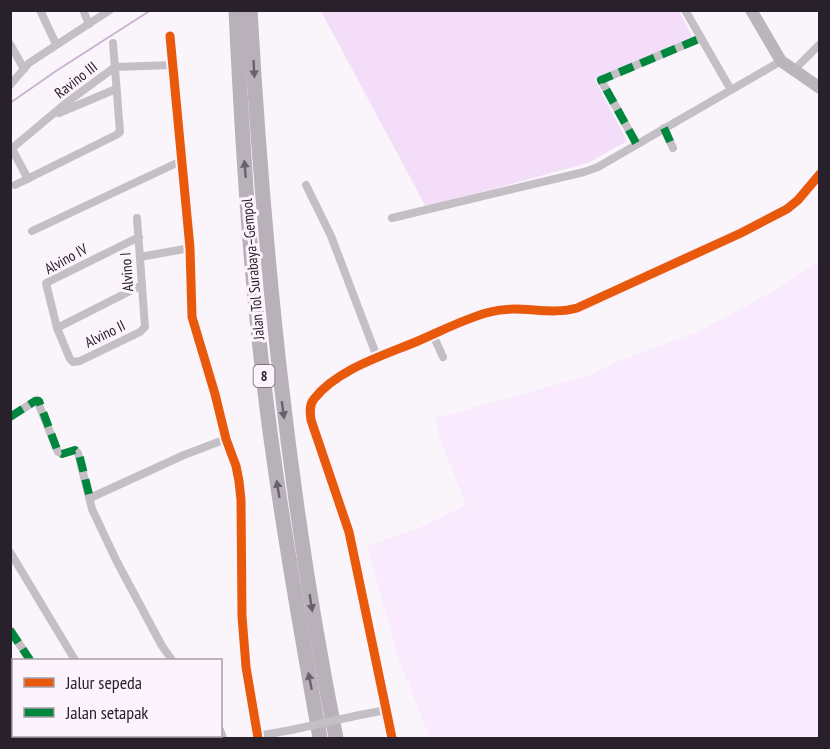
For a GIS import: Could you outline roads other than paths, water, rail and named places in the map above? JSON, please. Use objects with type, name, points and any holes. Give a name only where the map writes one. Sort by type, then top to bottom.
[{"type":"highway","name":"Jalan Tol Surabaya–Gempol","points":[[236,10],[254,289],[266,393],[297,612],[320,738]]},
{"type":"highway","name":"Jalan Tol Surabaya–Gempol","points":[[250,10],[266,252],[282,398],[301,543],[336,738]]},
{"type":"street","points":[[40,10],[56,44]]},
{"type":"street","points":[[83,10],[89,24]]},
{"type":"street","points":[[10,85],[24,69],[56,44],[110,10]]},
{"type":"street","points":[[685,10],[731,90]]},
{"type":"street","points":[[752,10],[781,61],[819,88]]},
{"type":"street","points":[[170,36],[190,248],[192,317],[239,481],[242,616],[246,667],[258,737],[386,710]]},
{"type":"street","points":[[636,143],[601,80],[701,38]]},
{"type":"street","points":[[15,185],[118,134],[121,129],[112,43]]},
{"type":"street","points":[[10,44],[13,57],[24,69]]},
{"type":"street","points":[[794,71],[819,44]]},
{"type":"street","points":[[392,218],[584,172],[781,61]]},
{"type":"street","name":"Ravino III","points":[[11,150],[115,67],[172,65]]},
{"type":"street","points":[[55,115],[116,89]]},
{"type":"street","points":[[664,128],[673,148]]},
{"type":"street","points":[[11,150],[28,179]]},
{"type":"street","points":[[32,231],[182,161]]},
{"type":"street","points":[[392,738],[350,532],[311,420],[310,408],[314,399],[334,382],[378,357],[490,312],[522,309],[559,312],[577,308],[741,233],[787,209],[798,200],[819,174]]},
{"type":"street","points":[[306,185],[332,236],[378,357]]},
{"type":"street","name":"Alvino I","points":[[137,218],[146,324]]},
{"type":"street","name":"Alvino IV","points":[[57,328],[46,285],[48,281],[138,237]]},
{"type":"street","points":[[140,257],[190,248]]},
{"type":"street","points":[[57,328],[142,285]]},
{"type":"street","name":"Alvino II","points":[[57,328],[70,359],[76,362],[140,332],[146,324]]},
{"type":"street","points":[[433,335],[443,357]]},
{"type":"street","points":[[10,417],[35,401],[39,401],[58,452],[62,454],[75,450],[78,453],[92,509],[116,560],[171,659]]},
{"type":"street","points":[[90,498],[184,455],[226,439]]},
{"type":"street","points":[[10,552],[74,659]]},
{"type":"street","points":[[10,630],[29,659]]},
{"type":"waterway","points":[[10,103],[151,10]]}]
